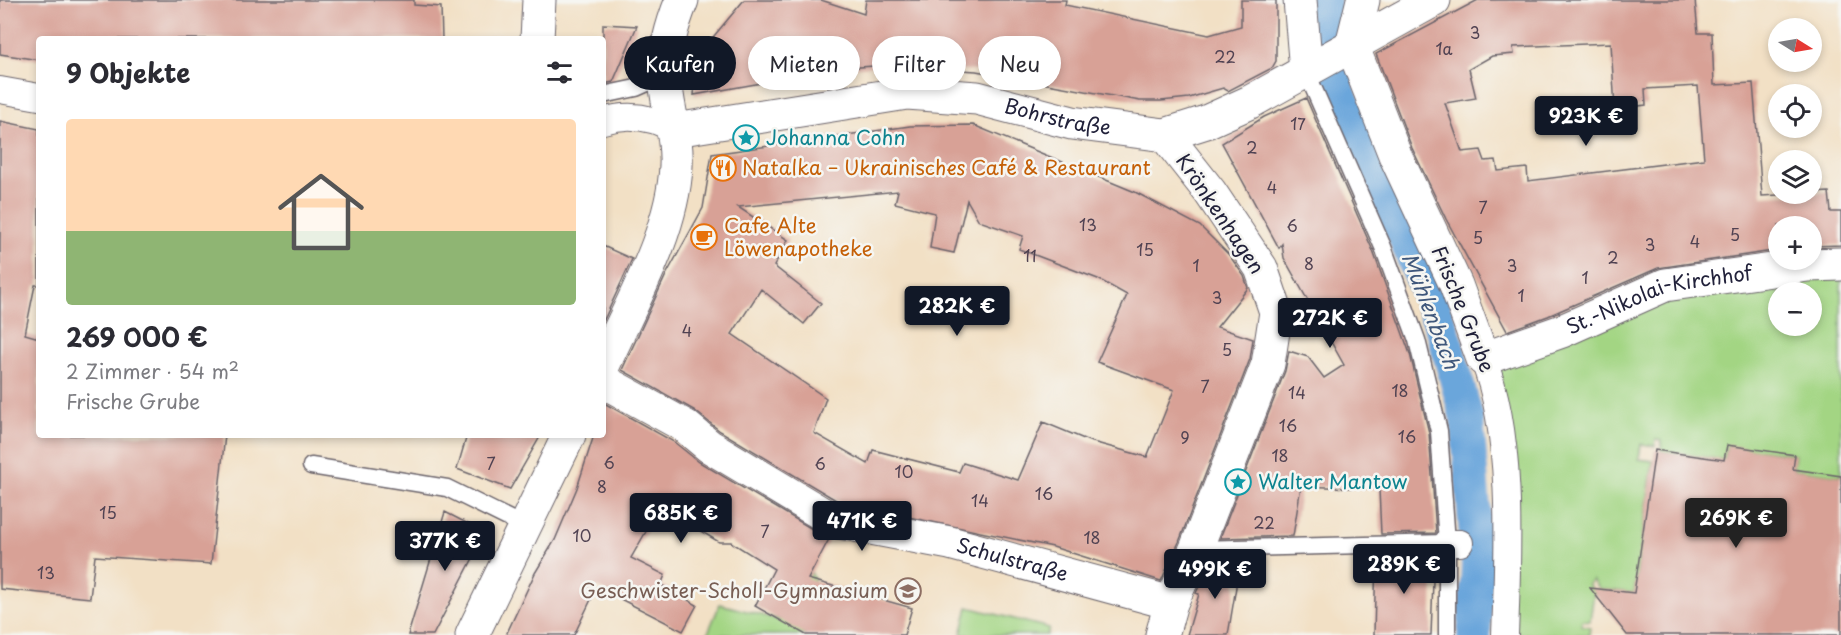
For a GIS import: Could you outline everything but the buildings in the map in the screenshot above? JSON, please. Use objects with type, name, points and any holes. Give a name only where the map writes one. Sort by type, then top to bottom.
[{"type":"street","points":[[537,36],[539,0]]},
{"type":"street","points":[[672,36],[675,18],[682,0]]},
{"type":"street","points":[[1300,0],[1306,70]]},
{"type":"street","points":[[1352,45],[1363,0]]},
{"type":"street","name":"Bohrstraße","points":[[675,130],[907,93],[976,98],[1072,123],[1165,135],[1215,118],[1434,0]]},
{"type":"street","name":"Frische Grube","points":[[1352,45],[1395,155],[1456,285],[1493,383],[1503,450],[1508,542],[1505,635]]},
{"type":"street","points":[[0,90],[36,96]]},
{"type":"street","points":[[606,359],[665,220],[676,167],[675,130],[668,90]]},
{"type":"street","points":[[606,121],[644,117],[659,121],[675,130]]},
{"type":"street","name":"Krönkenhagen","points":[[1162,635],[1171,603],[1196,549],[1268,364],[1276,312],[1261,268],[1210,192],[1165,135]]},
{"type":"street","name":"St.-Nikolai-Kirchhof","points":[[1483,359],[1562,331],[1665,285],[1808,264],[1841,264]]},
{"type":"street","name":"Schulstraße","points":[[606,383],[685,426],[709,446],[834,521],[950,543],[1171,603]]},
{"type":"street","points":[[471,635],[568,438]]},
{"type":"lane","points":[[1306,70],[1383,247],[1417,340],[1439,431],[1453,543],[1448,635]]},
{"type":"lane","points":[[606,94],[627,90]]},
{"type":"lane","points":[[311,466],[447,488],[524,526]]},
{"type":"lane","points":[[1196,549],[1453,543]]},
{"type":"green space","points":[[1841,264],[1841,476],[1793,469],[1795,455],[1785,453],[1727,446],[1724,460],[1661,451],[1662,440],[1656,439],[1655,446],[1641,444],[1639,459],[1653,461],[1634,593],[1599,589],[1592,580],[1588,584],[1594,592],[1590,621],[1582,620],[1581,625],[1590,627],[1589,635],[1505,635],[1508,542],[1483,359],[1599,312],[1811,270],[1822,270],[1822,268]]},
{"type":"green space","points":[[811,572],[818,587],[805,635],[707,635],[720,604],[780,620]]},
{"type":"green space","points":[[968,607],[1049,628],[1047,635],[961,635]]},
{"type":"waterway","name":"Mühlenbach","points":[[1324,0],[1338,90],[1407,243],[1443,331],[1467,419],[1478,565],[1474,635]]},
{"type":"place","name":"Johanna Cohn","points":[[746,138]]},
{"type":"place","name":"Natalka – Ukrainisches Café & Restaurant","points":[[723,168]]},
{"type":"place","name":"Cafe Alte Löwenapotheke","points":[[704,237]]},
{"type":"place","name":"Walter Mantow","points":[[1238,482]]},
{"type":"place","name":"Geschwister-Scholl-Gymnasium","points":[[908,591]]}]
